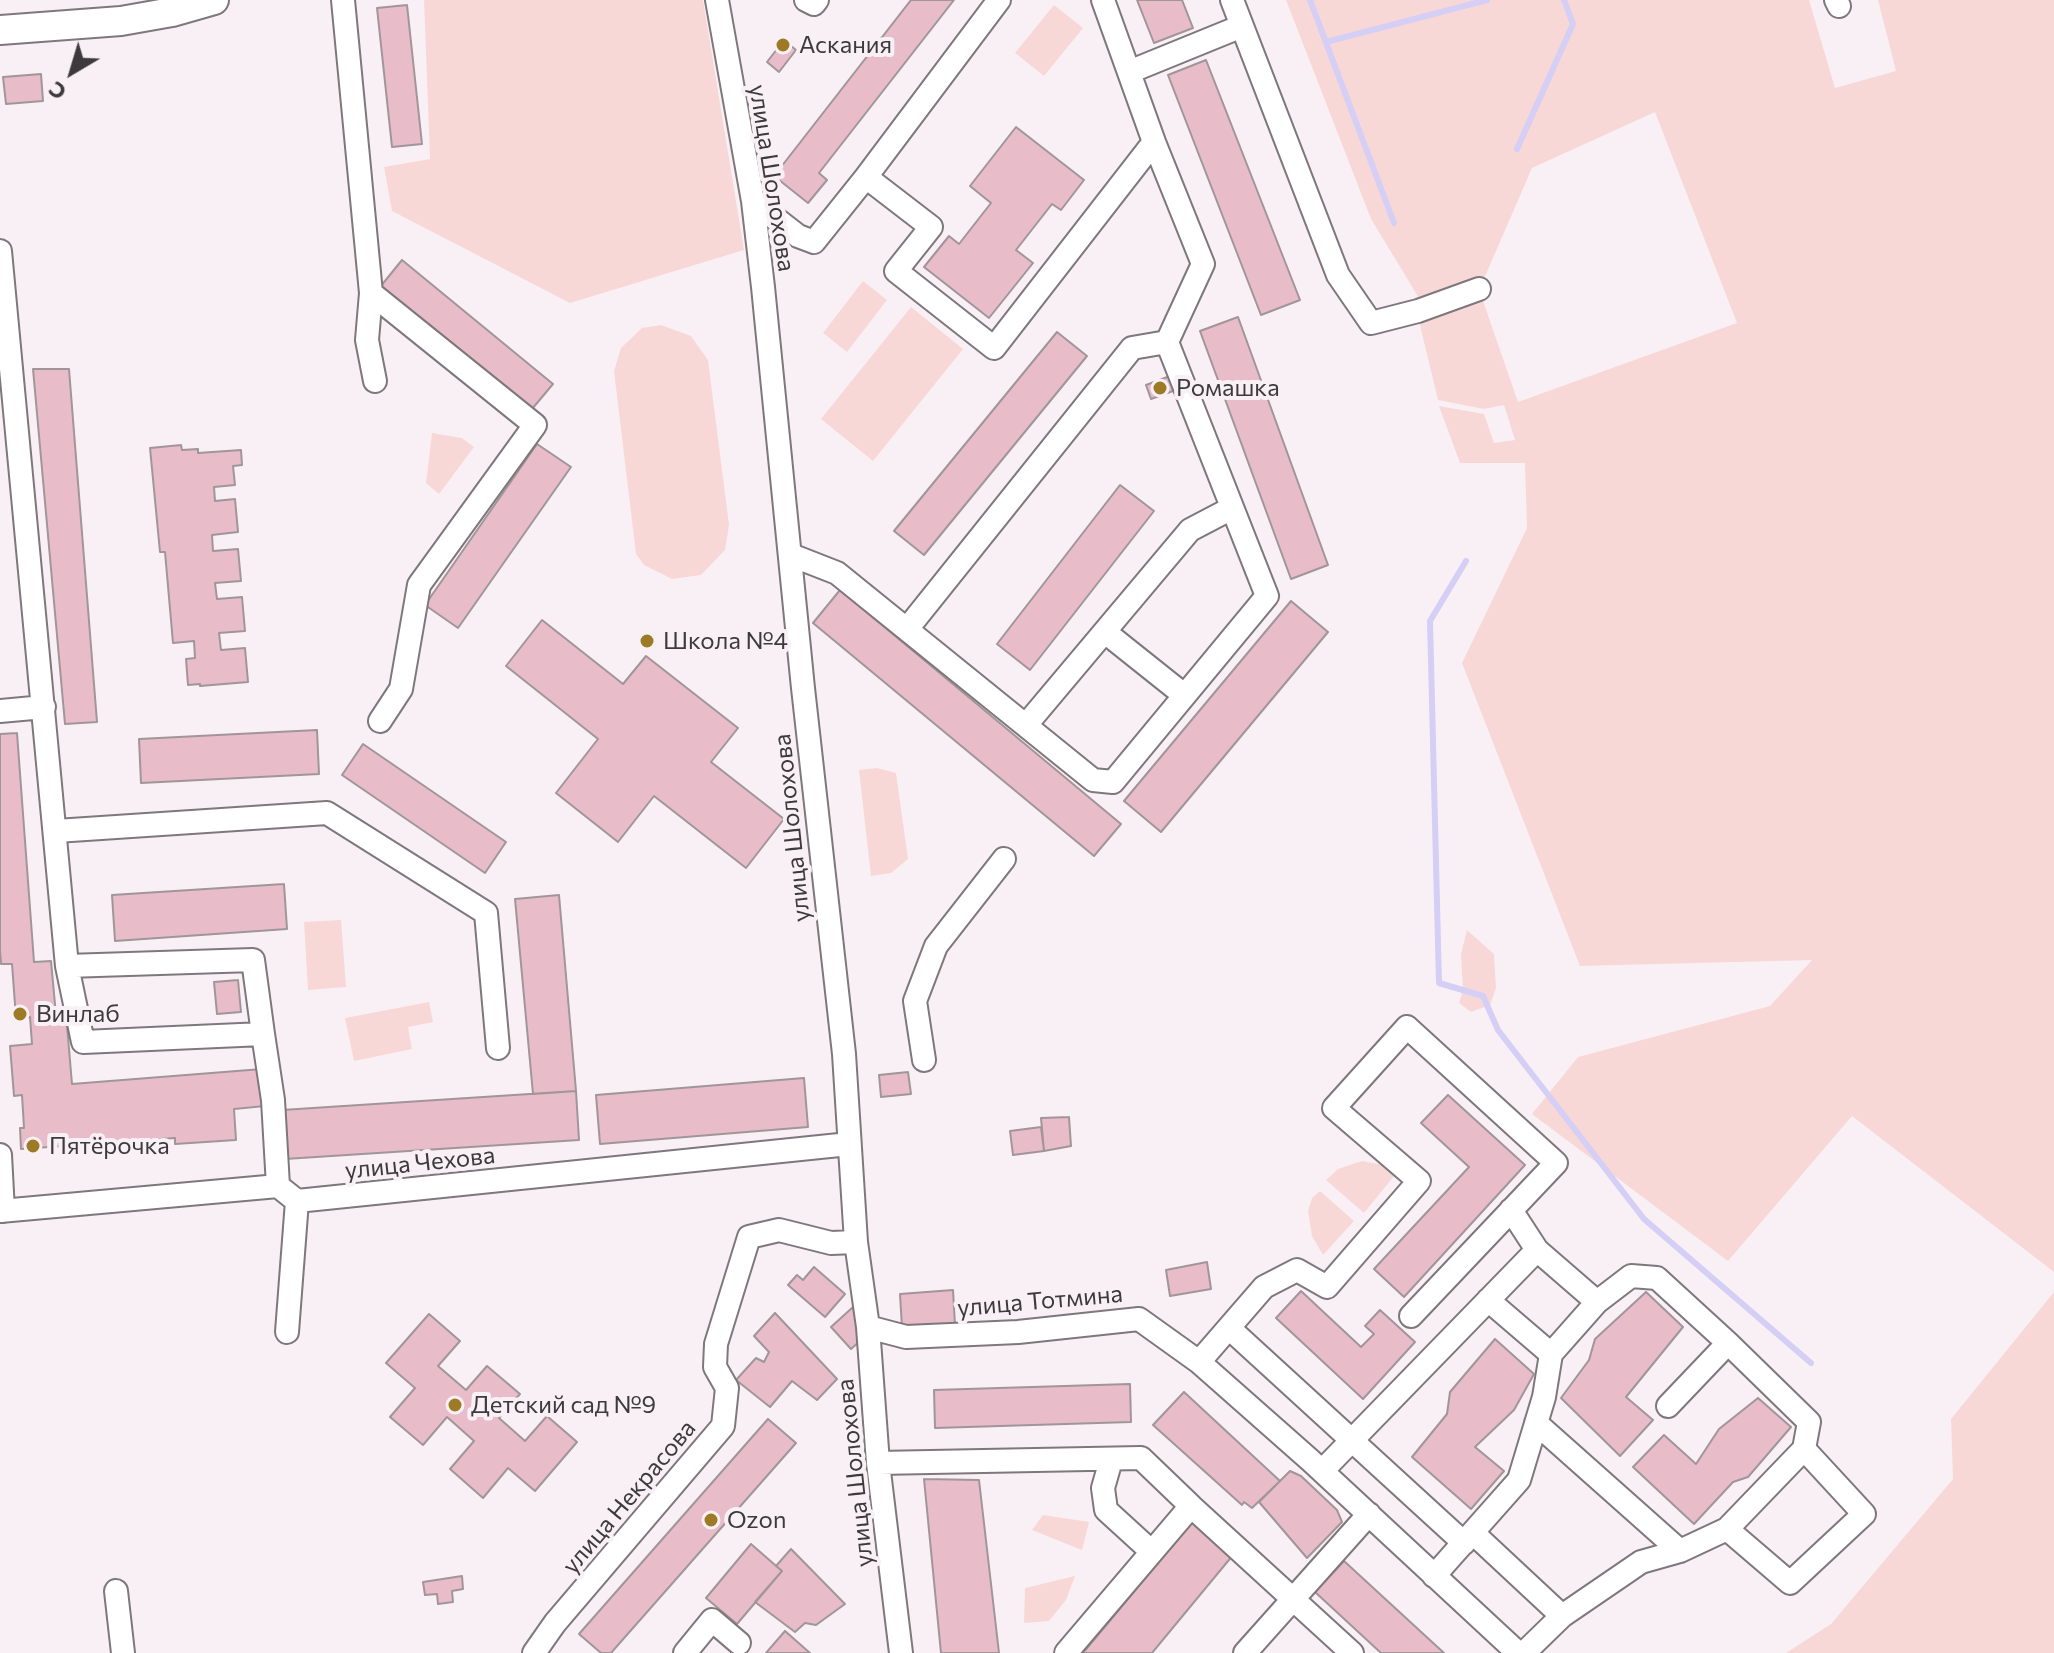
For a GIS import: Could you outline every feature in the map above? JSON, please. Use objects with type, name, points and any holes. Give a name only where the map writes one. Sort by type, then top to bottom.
[{"type":"main road","points":[[0,30],[121,21],[172,12],[214,0]]},
{"type":"street","points":[[343,0],[371,293],[367,340],[375,381]]},
{"type":"street","name":"улица Шолохова","points":[[717,0],[753,201],[844,1054],[856,1242],[868,1327],[878,1463],[901,1653]]},
{"type":"street","points":[[806,0],[814,4],[817,0]]},
{"type":"street","points":[[753,201],[798,236],[814,242],[999,0]]},
{"type":"street","points":[[791,555],[837,573],[1093,780],[1113,782],[1267,596],[1167,342],[1203,264],[1154,142],[1103,0]]},
{"type":"street","points":[[1232,0],[1338,275],[1371,323],[1418,311],[1479,289]]},
{"type":"street","points":[[1129,72],[1242,26]]},
{"type":"street","points":[[866,177],[931,227],[896,271],[994,348],[1154,142]]},
{"type":"street","points":[[0,251],[8,414],[44,707],[67,966],[83,1042],[263,1034]]},
{"type":"street","points":[[371,293],[535,425],[419,585],[401,689],[380,721]]},
{"type":"street","points":[[907,629],[1132,348],[1167,342]]},
{"type":"street","points":[[1026,725],[1190,530],[1232,508]]},
{"type":"street","points":[[1105,632],[1184,695]]},
{"type":"street","points":[[0,711],[44,707]]},
{"type":"street","points":[[56,831],[327,813],[486,913],[498,1048]]},
{"type":"street","points":[[924,1060],[915,1001],[936,946],[1004,859]]},
{"type":"street","points":[[67,966],[253,960],[273,1100],[278,1186]]},
{"type":"street","points":[[1199,1362],[1264,1287],[1297,1270],[1327,1287],[1419,1181],[1334,1108],[1407,1027],[1556,1163],[1411,1316]]},
{"type":"street","name":"улица Чехова","points":[[297,1201],[849,1144]]},
{"type":"street","points":[[0,1155],[1,1211],[278,1186],[297,1201],[287,1332]]},
{"type":"street","points":[[1511,1210],[1537,1250],[1597,1302]]},
{"type":"street","name":"улица Некрасова","points":[[534,1653],[555,1623],[723,1426],[727,1388],[715,1367],[716,1344],[749,1237],[779,1230],[831,1243],[856,1242]]},
{"type":"street","points":[[1316,1466],[1352,1441],[1537,1250]]},
{"type":"street","points":[[1434,1576],[1519,1480],[1544,1397],[1551,1354],[1597,1302],[1631,1276],[1657,1278],[1809,1422],[1804,1449],[1727,1529],[1680,1551],[1641,1562],[1562,1616],[1521,1653]]},
{"type":"street","points":[[1488,1300],[1551,1354]]},
{"type":"street","name":"улица Тотмина","points":[[868,1327],[906,1337],[1018,1332],[1139,1319],[1199,1362],[1521,1653]]},
{"type":"street","points":[[1229,1328],[1352,1441],[1562,1616]]},
{"type":"street","points":[[1668,1406],[1728,1343]]},
{"type":"street","points":[[1536,1423],[1680,1551]]},
{"type":"street","points":[[1727,1529],[1790,1583],[1864,1514],[1804,1449]]},
{"type":"street","points":[[878,1463],[1141,1458],[1352,1653]]},
{"type":"street","points":[[1111,1460],[1103,1488],[1106,1510],[1152,1552]]},
{"type":"street","points":[[1066,1653],[1191,1506]]},
{"type":"street","points":[[1245,1653],[1369,1514]]},
{"type":"street","points":[[116,1591],[123,1653]]},
{"type":"street","points":[[685,1653],[712,1620],[741,1641]]},
{"type":"shaded area","points":[[424,0],[703,0],[744,250],[570,303],[392,211],[384,167],[430,159]]},
{"type":"shaded area","points":[[1286,0],[1809,0],[1835,88],[1896,71],[1878,0],[2054,0],[2054,1272],[1852,1116],[1728,1261],[1532,1114],[1578,1057],[1770,1006],[1812,960],[1580,966],[1462,663],[1527,528],[1525,463],[1460,463],[1439,406],[1484,414],[1494,443],[1515,440],[1504,405],[1484,409],[1438,400],[1419,321],[1481,295],[1518,402],[1737,323],[1655,112],[1532,168],[1483,281],[1422,303],[1371,219]]},
{"type":"shaded area","points":[[1054,5],[1083,28],[1044,76],[1015,53]]},
{"type":"shaded area","points":[[863,281],[887,300],[847,352],[823,333]]},
{"type":"shaded area","points":[[911,307],[963,349],[873,461],[821,419]]},
{"type":"shaded area","points":[[661,325],[691,336],[708,360],[729,525],[725,550],[701,575],[672,579],[644,565],[636,554],[614,371],[621,348],[642,328]]},
{"type":"shaded area","points":[[432,433],[462,438],[474,447],[439,494],[426,483]]},
{"type":"shaded area","points":[[877,768],[896,773],[908,859],[891,873],[871,876],[859,770]]},
{"type":"shaded area","points":[[341,920],[346,987],[308,990],[304,922]]},
{"type":"shaded area","points":[[1467,930],[1494,954],[1496,988],[1490,1005],[1471,1012],[1459,1003],[1463,991],[1461,954]]},
{"type":"shaded area","points":[[429,1002],[433,1022],[408,1027],[412,1049],[354,1061],[345,1018]]},
{"type":"shaded area","points":[[1362,1161],[1383,1165],[1395,1175],[1364,1213],[1326,1180],[1338,1169]]},
{"type":"shaded area","points":[[1320,1191],[1354,1221],[1323,1255],[1312,1236],[1308,1211],[1312,1198]]},
{"type":"shaded area","points":[[2054,1292],[2054,1653],[1786,1653],[1831,1624],[1953,1479],[1951,1419]]},
{"type":"shaded area","points":[[1043,1515],[1089,1522],[1082,1550],[1032,1530]]},
{"type":"shaded area","points":[[1075,1576],[1066,1600],[1049,1621],[1024,1623],[1025,1588]]},
{"type":"building","points":[[911,0],[954,0],[819,173],[827,180],[808,203],[774,176]]},
{"type":"building","points":[[1137,0],[1182,0],[1193,28],[1154,43]]},
{"type":"building","points":[[407,5],[422,144],[392,147],[377,8]]},
{"type":"building","points":[[784,40],[796,50],[779,72],[767,62]]},
{"type":"building","points":[[1206,60],[1300,300],[1261,315],[1168,75]]},
{"type":"building","points":[[41,74],[43,101],[6,104],[3,77]]},
{"type":"building","points":[[1016,127],[1084,180],[1061,210],[1052,204],[1016,250],[1033,263],[989,318],[924,267],[949,236],[959,244],[991,203],[970,186]]},
{"type":"building","points":[[402,260],[553,384],[527,415],[376,292]]},
{"type":"building","points":[[1238,317],[1328,565],[1291,579],[1200,331]]},
{"type":"building","points":[[1057,332],[1087,356],[924,555],[894,531]]},
{"type":"building","points":[[33,369],[69,369],[97,722],[65,724]]},
{"type":"building","name":"Ромашка","points":[[1170,376],[1173,391],[1151,399],[1146,385]]},
{"type":"building","points":[[537,444],[571,467],[458,628],[425,605]]},
{"type":"building","points":[[181,445],[182,450],[198,449],[198,453],[241,450],[242,465],[233,466],[235,485],[214,487],[215,501],[235,499],[238,532],[212,535],[213,551],[238,549],[241,581],[215,583],[217,599],[242,597],[245,631],[219,633],[221,650],[245,648],[248,682],[188,685],[186,659],[195,658],[194,641],[173,643],[165,552],[160,552],[150,448]]},
{"type":"building","points":[[1120,485],[1154,511],[1030,670],[997,644]]},
{"type":"building","points":[[840,590],[1121,824],[1094,856],[813,623]]},
{"type":"building","points":[[1291,601],[1328,632],[1161,832],[1124,801]]},
{"type":"building","points":[[542,620],[623,684],[646,656],[738,728],[711,762],[784,819],[746,868],[654,796],[618,842],[556,793],[598,739],[506,666]]},
{"type":"building","points":[[317,730],[319,774],[141,783],[139,739]]},
{"type":"building","points":[[17,733],[34,962],[51,961],[56,1015],[66,1014],[72,1084],[262,1069],[265,1106],[234,1109],[236,1140],[175,1144],[175,1138],[21,1149],[20,1128],[24,1128],[22,1095],[14,1096],[10,1046],[32,1044],[30,1017],[16,1018],[12,964],[1,964],[0,950],[0,734]]},
{"type":"building","points":[[363,744],[506,842],[485,873],[342,775]]},
{"type":"building","points":[[284,884],[287,929],[115,941],[112,895]]},
{"type":"building","points":[[559,895],[576,1091],[533,1094],[515,899]]},
{"type":"building","points":[[238,980],[241,1012],[217,1014],[214,982]]},
{"type":"building","points":[[908,1072],[911,1094],[881,1097],[879,1075]]},
{"type":"building","points":[[804,1078],[808,1127],[600,1144],[596,1095]]},
{"type":"building","points":[[576,1091],[579,1140],[285,1159],[282,1110]]},
{"type":"building","points":[[1448,1095],[1525,1165],[1404,1297],[1374,1269],[1469,1167],[1421,1123]]},
{"type":"building","points":[[1069,1117],[1071,1146],[1044,1151],[1041,1118]]},
{"type":"building","points":[[1041,1127],[1044,1151],[1013,1155],[1010,1131]]},
{"type":"building","points":[[1207,1262],[1211,1289],[1170,1296],[1166,1270]]},
{"type":"building","points":[[814,1267],[845,1294],[825,1317],[788,1285],[797,1275],[803,1280]]},
{"type":"building","points":[[953,1290],[955,1325],[902,1328],[900,1294]]},
{"type":"building","points":[[1301,1291],[1361,1347],[1374,1334],[1365,1326],[1380,1310],[1415,1342],[1363,1399],[1276,1318]]},
{"type":"building","points":[[1646,1292],[1683,1327],[1626,1397],[1653,1420],[1620,1456],[1561,1398],[1589,1360],[1595,1339]]},
{"type":"building","points":[[853,1307],[860,1341],[851,1349],[831,1327]]},
{"type":"building","points":[[775,1313],[837,1379],[817,1400],[792,1381],[770,1407],[736,1380],[756,1358],[764,1362],[769,1352],[754,1336]]},
{"type":"building","name":"Детский сад №9","points":[[429,1314],[460,1341],[438,1366],[466,1390],[487,1366],[520,1394],[499,1418],[525,1441],[547,1416],[577,1442],[535,1491],[508,1468],[483,1498],[450,1469],[474,1441],[447,1417],[423,1445],[390,1417],[415,1388],[386,1363]]},
{"type":"building","points":[[1495,1339],[1534,1374],[1514,1410],[1475,1447],[1504,1471],[1471,1509],[1412,1457],[1447,1414],[1450,1392]]},
{"type":"building","points":[[1130,1384],[1131,1422],[935,1428],[934,1390]]},
{"type":"building","points":[[1184,1392],[1280,1481],[1252,1508],[1244,1502],[1242,1505],[1153,1425]]},
{"type":"building","points":[[1758,1398],[1791,1427],[1748,1477],[1733,1482],[1694,1524],[1633,1467],[1664,1435],[1696,1464],[1719,1429]]},
{"type":"building","points":[[768,1419],[796,1443],[611,1653],[601,1653],[579,1634]]},
{"type":"building","points":[[1290,1471],[1301,1476],[1337,1510],[1342,1522],[1307,1558],[1259,1502]]},
{"type":"building","points":[[924,1479],[979,1480],[999,1653],[941,1653]]},
{"type":"building","points":[[1193,1521],[1233,1555],[1152,1653],[1083,1653]]},
{"type":"building","points":[[751,1544],[782,1571],[737,1624],[706,1598]]},
{"type":"building","points":[[791,1549],[845,1604],[816,1625],[805,1623],[795,1632],[755,1602],[782,1571],[776,1566]]},
{"type":"building","points":[[1344,1561],[1444,1653],[1381,1653],[1315,1592]]},
{"type":"building","points":[[462,1576],[463,1589],[452,1591],[453,1602],[438,1604],[437,1594],[425,1595],[423,1582]]},
{"type":"building","points":[[785,1631],[810,1653],[766,1653]]},
{"type":"waterway","points":[[1310,0],[1394,223]]},
{"type":"waterway","points":[[1326,42],[1487,0]]},
{"type":"waterway","points":[[1517,149],[1573,24],[1564,0]]},
{"type":"waterway","points":[[1466,561],[1430,621],[1439,983],[1483,996],[1498,1030],[1644,1219],[1811,1363]]},
{"type":"place","name":"Аскания","points":[[783,45]]},
{"type":"place","name":"Ромашка","points":[[1160,388]]},
{"type":"place","name":"Школа №4","points":[[647,641]]},
{"type":"place","name":"Винлаб","points":[[20,1014]]},
{"type":"place","name":"Пятёрочка","points":[[33,1146]]},
{"type":"place","name":"Детский сад №9","points":[[455,1405]]},
{"type":"place","name":"Ozon","points":[[711,1520]]}]
